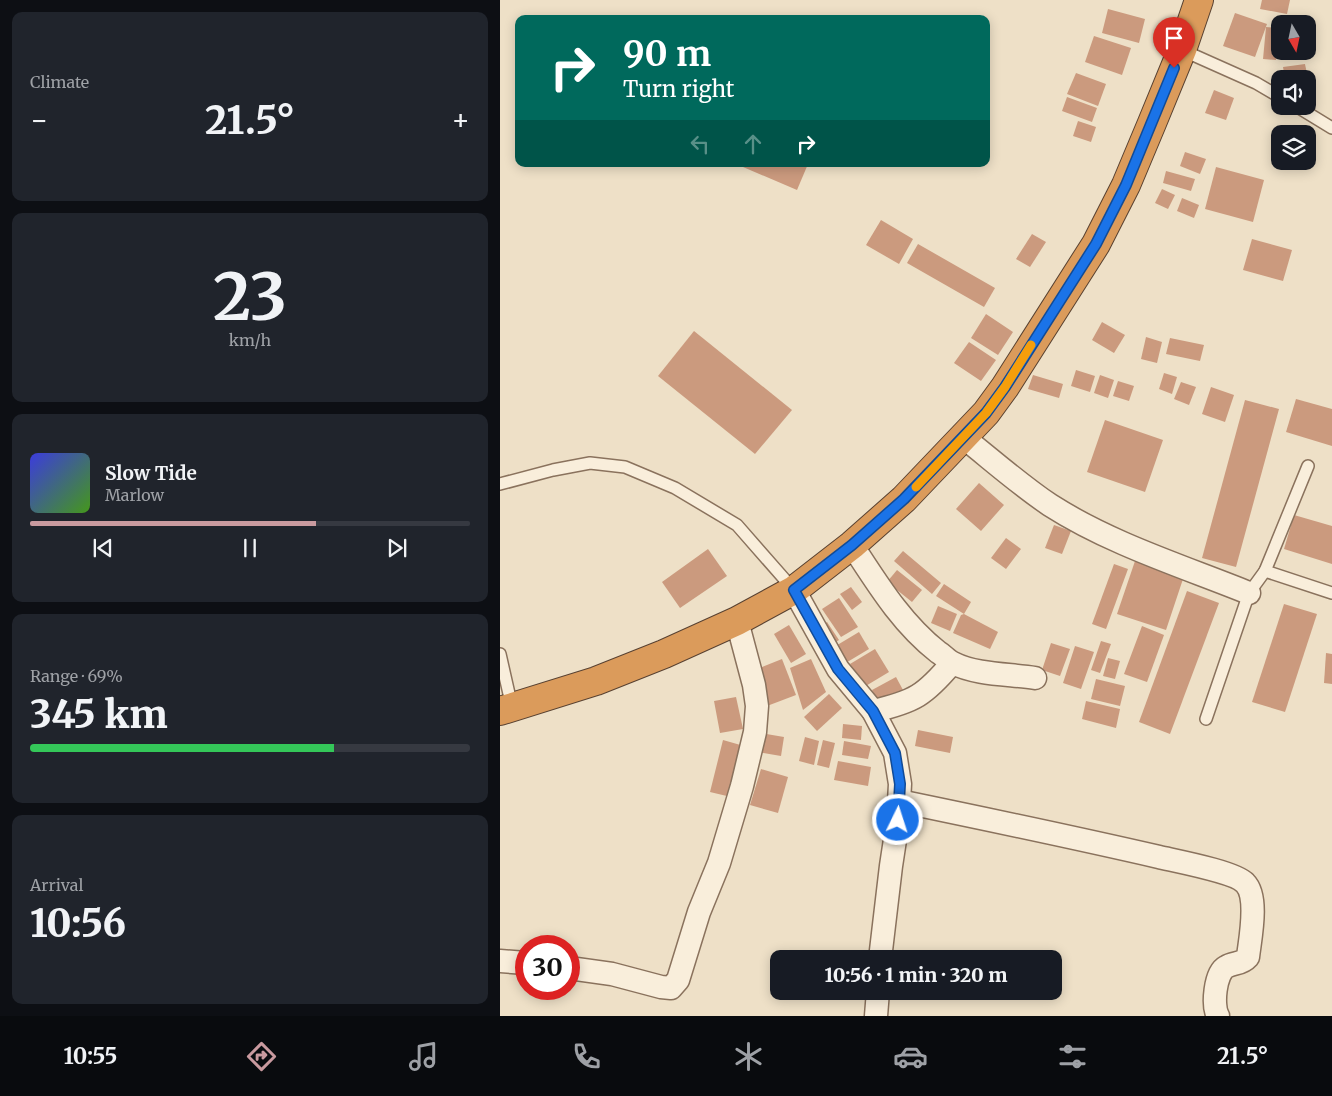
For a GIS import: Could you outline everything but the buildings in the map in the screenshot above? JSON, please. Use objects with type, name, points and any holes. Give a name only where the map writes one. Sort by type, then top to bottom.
[{"type":"highway","points":[[506,709],[596,681],[664,654],[737,621],[794,590],[852,545],[904,499],[986,413],[1005,387],[1096,244],[1126,185],[1182,50],[1199,0]]},
{"type":"street","points":[[963,437],[1050,504],[1089,527],[1142,551],[1249,593]]},
{"type":"street","points":[[852,545],[890,602],[904,619],[928,644],[952,663],[977,671],[1036,678]]},
{"type":"street","points":[[794,590],[838,669],[873,711],[895,753],[900,784],[899,801],[881,950]]},
{"type":"street","points":[[580,970],[612,974],[661,988],[671,988],[678,980],[699,912],[719,862],[742,786],[755,732],[758,706],[737,621]]},
{"type":"street","points":[[873,711],[899,705],[921,694],[933,686],[952,663]]},
{"type":"street","points":[[899,801],[1212,869],[1244,881],[1249,887],[1252,906],[1248,957],[1244,961],[1227,966],[1222,970],[1215,996],[1214,1008],[1217,1016]]},
{"type":"street","points":[[500,960],[515,962]]},
{"type":"street","points":[[876,1016],[877,1000]]},
{"type":"lane","points":[[1182,50],[1256,82],[1271,91]]},
{"type":"lane","points":[[1311,115],[1332,128]]},
{"type":"lane","points":[[500,484],[553,470],[590,463],[625,467],[675,488],[737,525],[794,590]]},
{"type":"lane","points":[[1206,720],[1249,593],[1265,571],[1308,466]]},
{"type":"lane","points":[[1265,571],[1332,593]]},
{"type":"lane","points":[[500,654],[506,709]]},
{"type":"slow traffic","points":[[916,487],[986,413],[1031,345]]},
{"type":"route","points":[[898,820],[900,784],[895,753],[873,711],[838,669],[794,590],[852,545],[904,499],[986,413],[1005,387],[1096,244],[1126,185],[1174,68]]}]
